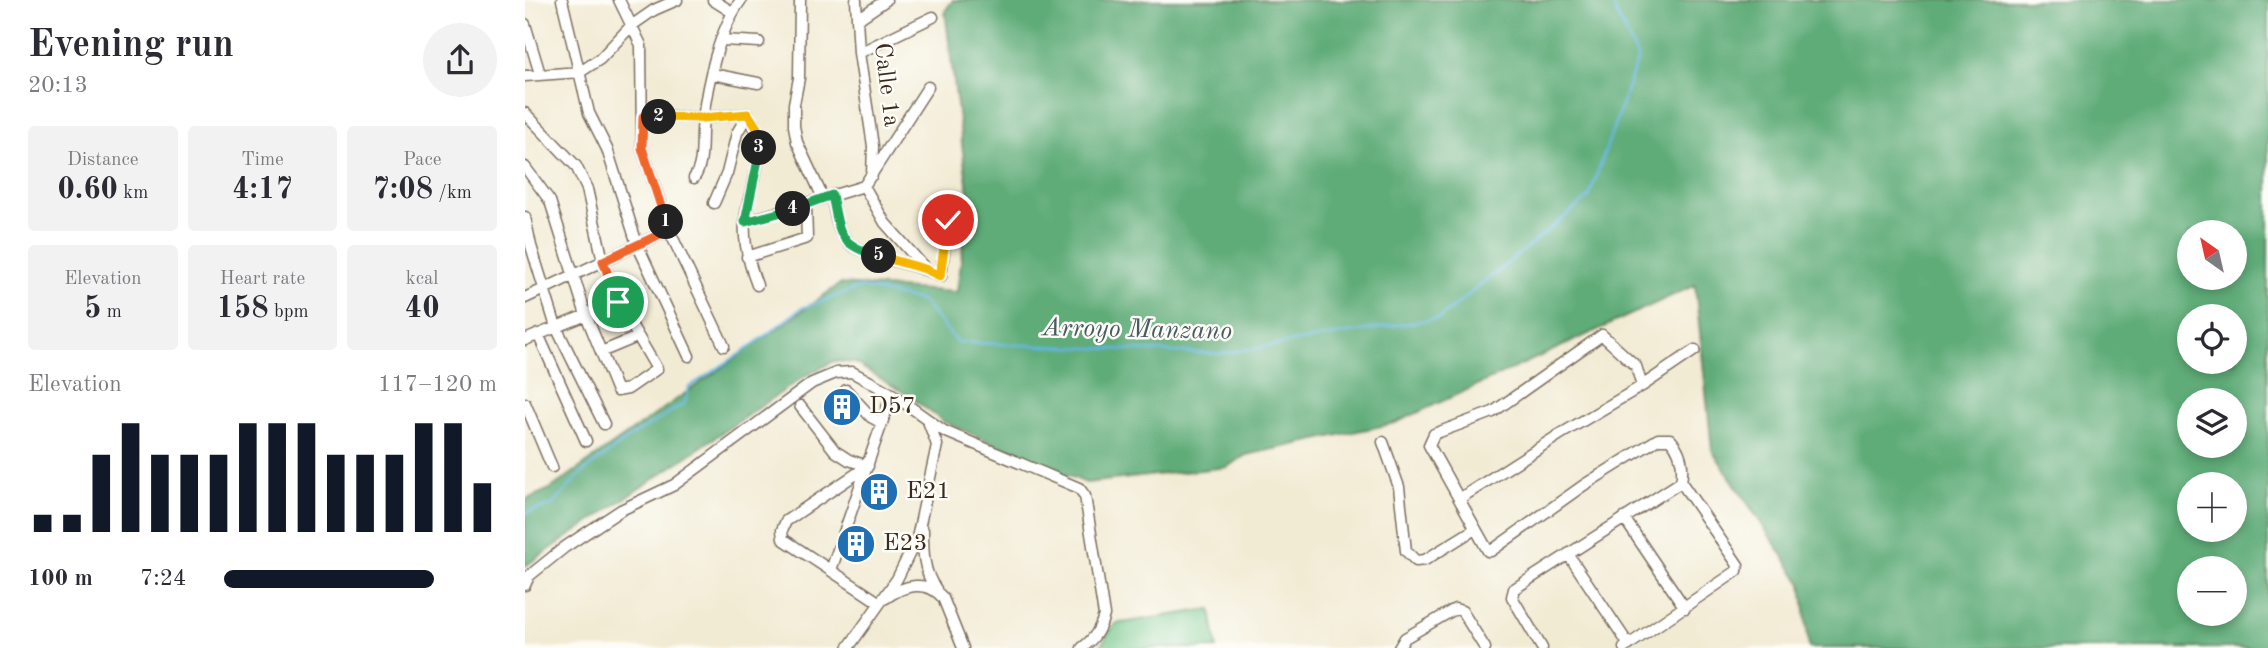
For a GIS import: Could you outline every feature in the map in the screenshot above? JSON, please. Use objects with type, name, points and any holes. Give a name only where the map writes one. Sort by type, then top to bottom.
[{"type":"street","points":[[562,0],[589,113],[607,149],[637,244],[689,356]]},
{"type":"street","points":[[619,0],[641,45],[642,148],[669,230],[724,346]]},
{"type":"street","points":[[526,75],[579,72],[600,59],[631,26],[674,0]]},
{"type":"street","points":[[713,0],[732,12]]},
{"type":"street","points":[[694,178],[701,166],[703,118],[712,74],[732,12],[741,0]]},
{"type":"street","points":[[800,0],[799,78],[794,104],[797,142],[827,197],[846,241],[856,249],[940,276],[948,220]]},
{"type":"street","name":"Calle 1a","points":[[856,0],[859,53],[873,146],[871,175]]},
{"type":"street","points":[[857,19],[886,0]]},
{"type":"street","points":[[859,53],[933,17]]},
{"type":"street","points":[[525,24],[540,74]]},
{"type":"street","points":[[722,40],[759,43]]},
{"type":"street","points":[[712,74],[758,83]]},
{"type":"street","points":[[745,222],[864,186],[927,87]]},
{"type":"street","points":[[525,113],[576,166],[587,189],[603,261],[618,302],[657,369],[628,388],[617,391],[586,315],[550,201],[525,167]]},
{"type":"street","points":[[643,117],[703,118],[748,114]]},
{"type":"street","points":[[714,202],[727,173],[737,133],[748,114]]},
{"type":"street","points":[[748,114],[757,128],[758,160],[745,222],[747,257],[757,285]]},
{"type":"street","points":[[864,186],[885,223],[925,269]]},
{"type":"street","points":[[747,257],[807,238],[806,205]]},
{"type":"street","points":[[525,218],[528,247],[556,327],[604,424]]},
{"type":"street","points":[[525,298],[669,230]]},
{"type":"street","points":[[525,340],[618,302]]},
{"type":"street","points":[[538,334],[586,441]]},
{"type":"street","points":[[1568,554],[1627,646],[1734,574],[1738,565],[1681,482],[1683,471],[1678,448],[1670,439],[1658,439],[1584,485],[1496,550],[1488,551],[1429,444],[1434,434],[1493,412],[1602,335],[1636,366],[1642,386]]},
{"type":"street","points":[[601,352],[637,337]]},
{"type":"street","points":[[1459,499],[1642,386],[1695,350]]},
{"type":"street","points":[[525,585],[529,576],[565,547],[621,510],[674,485],[812,383],[835,373],[852,372],[892,394],[952,434],[1079,488],[1085,496],[1104,615],[1093,639],[1082,648]]},
{"type":"street","points":[[846,390],[871,417],[882,423]]},
{"type":"street","points":[[831,570],[892,394]]},
{"type":"street","points":[[525,403],[552,467]]},
{"type":"street","points":[[800,405],[835,451],[849,460],[868,466]]},
{"type":"street","points":[[928,420],[937,445]]},
{"type":"street","points":[[848,648],[911,555],[923,516],[937,445],[952,434]]},
{"type":"street","points":[[1383,442],[1399,487],[1406,551],[1416,561],[1425,560],[1475,530]]},
{"type":"street","points":[[868,466],[786,521],[782,530],[783,539],[880,603]]},
{"type":"street","points":[[1542,648],[1512,593],[1514,589],[1681,482]]},
{"type":"street","points":[[923,516],[923,552],[927,574],[943,598],[963,648]]},
{"type":"street","points":[[1624,519],[1685,608]]},
{"type":"street","points":[[880,603],[896,592],[918,585],[930,587],[943,598]]},
{"type":"street","points":[[1399,648],[1405,638],[1455,609],[1462,611],[1485,648]]},
{"type":"green space","points":[[953,0],[2268,0],[2268,648],[1809,648],[1802,584],[1712,450],[1695,285],[1395,423],[1246,455],[1227,467],[1086,483],[944,422],[906,394],[855,363],[834,361],[807,375],[525,566],[525,500],[550,489],[840,284],[957,292],[969,199],[945,11]]},
{"type":"green space","points":[[1211,609],[1217,648],[1099,648],[1115,624]]},
{"type":"waterway","name":"Arroyo Manzano","points":[[525,513],[552,505],[582,473],[627,439],[685,403],[689,387],[746,350],[802,308],[861,287],[922,301],[957,342],[1220,354],[1440,318],[1589,197],[1638,58],[1610,0]]},
{"type":"place","name":"D57","points":[[842,407]]},
{"type":"place","name":"E21","points":[[879,492]]},
{"type":"place","name":"E23","points":[[856,544]]},
{"type":"route","points":[[618,302],[603,261],[669,230],[642,148],[643,117],[703,118],[748,114],[757,128],[759,138],[758,160],[745,222],[832,195],[838,226],[846,241],[856,249],[940,276],[948,220]]}]
